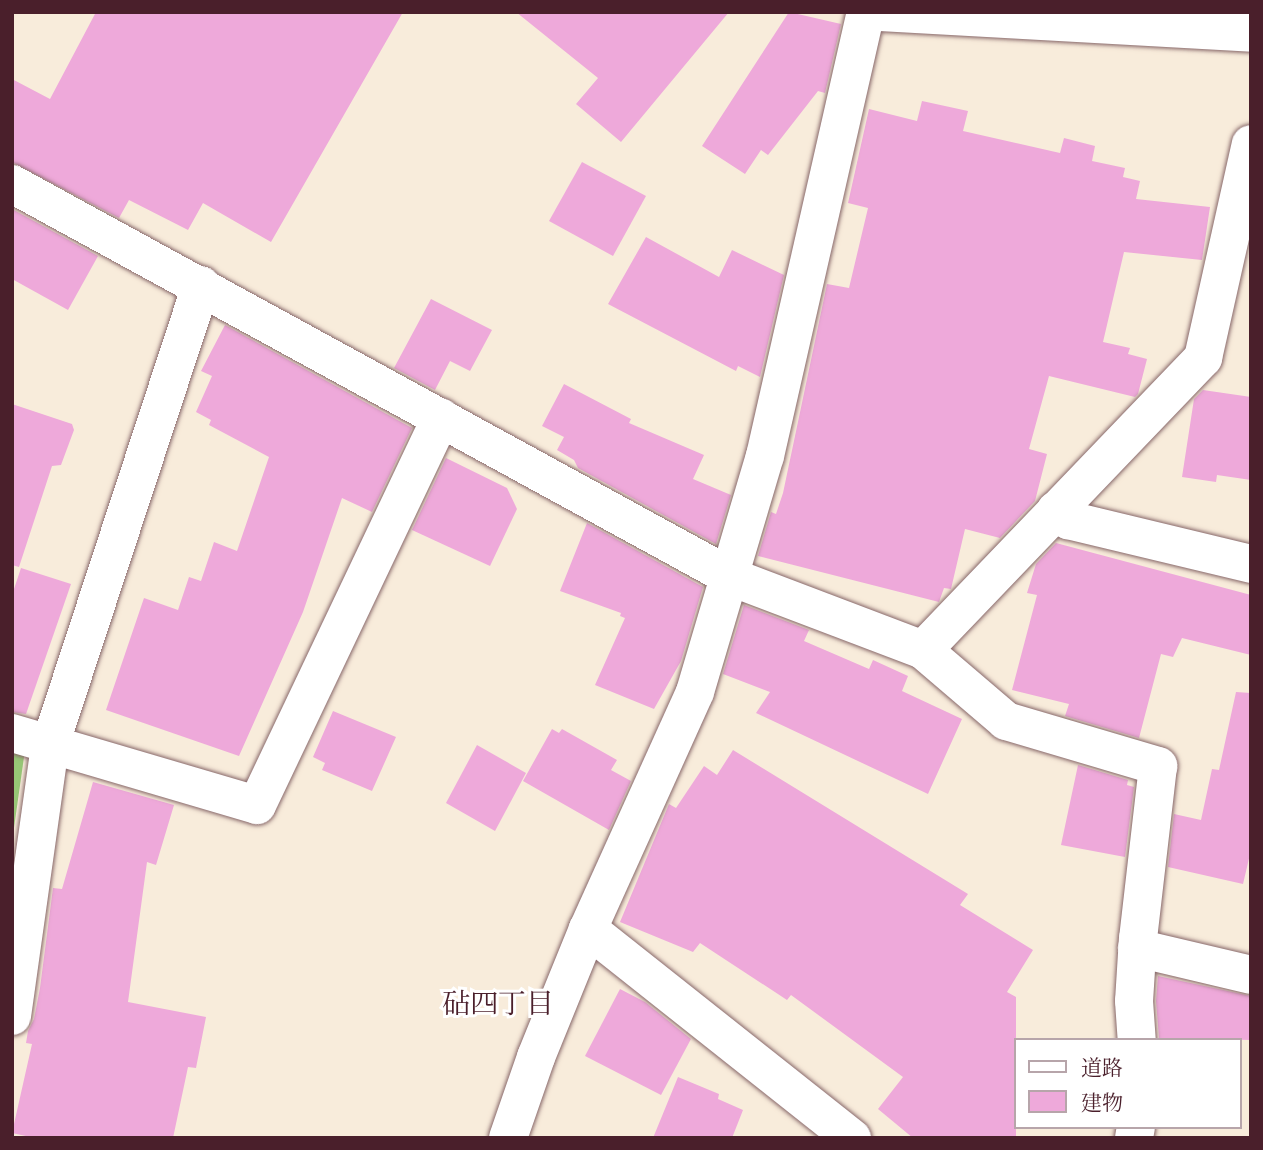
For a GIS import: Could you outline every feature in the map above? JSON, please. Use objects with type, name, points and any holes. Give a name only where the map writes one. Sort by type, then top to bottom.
[{"type":"street","points":[[508,1138],[536,1057],[588,929],[695,692],[765,456],[866,12]]},
{"type":"street","points":[[881,12],[1251,33]]},
{"type":"street","points":[[923,650],[1203,358],[1251,144]]},
{"type":"street","points":[[12,184],[731,577],[923,650],[1006,721],[1158,766],[1137,948],[1134,1000],[1136,1038]]},
{"type":"street","points":[[12,1016],[50,745],[201,285]]},
{"type":"street","points":[[12,733],[257,805],[441,418]]},
{"type":"street","points":[[1056,510],[1068,520],[1251,564]]},
{"type":"street","points":[[588,929],[852,1138]]},
{"type":"street","points":[[1137,948],[1251,975]]},
{"type":"green space","points":[[12,745],[25,750],[12,842]]},
{"type":"building","points":[[96,12],[403,12],[271,242],[203,203],[188,230],[129,200],[119,218],[12,162],[12,79],[50,99]]},
{"type":"building","points":[[516,12],[729,12],[621,142],[576,104],[598,78]]},
{"type":"building","points":[[789,12],[841,24],[825,93],[818,91],[768,155],[761,150],[745,174],[702,146]]},
{"type":"building","points":[[922,101],[968,111],[963,131],[1060,153],[1064,138],[1095,146],[1092,161],[1125,168],[1123,177],[1140,181],[1136,199],[1210,207],[1202,260],[1124,252],[1103,342],[1130,348],[1128,354],[1147,359],[1138,394],[1135,397],[1049,376],[1029,449],[1047,454],[1035,501],[1000,538],[965,529],[951,589],[944,588],[939,602],[758,556],[771,512],[776,514],[783,493],[827,284],[849,288],[868,208],[848,203],[869,109],[917,121]]},
{"type":"building","points":[[582,162],[646,196],[613,256],[549,221]]},
{"type":"building","points":[[12,209],[98,256],[68,310],[12,279]]},
{"type":"building","points":[[646,237],[719,277],[732,250],[784,275],[760,377],[738,366],[736,371],[608,304]]},
{"type":"building","points":[[431,299],[492,330],[470,371],[450,361],[435,390],[394,368]]},
{"type":"building","points":[[225,325],[412,428],[372,512],[342,498],[303,612],[239,756],[106,710],[144,598],[178,610],[189,577],[201,581],[214,542],[237,551],[269,457],[209,425],[211,420],[196,412],[212,376],[201,371]]},
{"type":"building","points":[[564,384],[631,419],[629,423],[704,455],[693,479],[731,495],[716,544],[578,468],[574,460],[557,450],[564,437],[542,426]]},
{"type":"building","points":[[1203,390],[1251,397],[1251,480],[1217,475],[1216,482],[1182,477],[1194,399]]},
{"type":"building","points":[[12,404],[72,424],[74,430],[61,465],[52,466],[19,567],[12,565]]},
{"type":"building","points":[[446,458],[507,488],[517,509],[490,566],[412,530]]},
{"type":"building","points":[[587,523],[703,587],[681,661],[654,709],[595,685],[625,618],[620,616],[621,613],[560,591]]},
{"type":"building","points":[[1056,543],[1251,595],[1251,655],[1182,638],[1173,657],[1161,654],[1139,738],[1065,716],[1069,704],[1012,690],[1037,595],[1027,593],[1036,564]]},
{"type":"building","points":[[21,568],[71,584],[26,714],[12,712],[12,595]]},
{"type":"building","points":[[744,605],[809,630],[804,641],[869,669],[873,660],[908,676],[902,691],[962,719],[928,794],[756,713],[770,692],[723,674]]},
{"type":"building","points":[[1236,692],[1251,693],[1251,850],[1243,884],[1168,867],[1174,814],[1201,820],[1212,769],[1219,770]]},
{"type":"building","points":[[333,711],[396,737],[372,791],[322,770],[325,763],[313,757]]},
{"type":"building","points":[[552,729],[559,733],[562,729],[617,760],[611,770],[631,781],[609,830],[523,781]]},
{"type":"building","points":[[477,745],[526,773],[495,831],[446,803]]},
{"type":"building","points":[[733,750],[968,894],[960,905],[1033,950],[1007,992],[1016,997],[1016,1138],[913,1138],[878,1109],[903,1077],[791,995],[787,1000],[700,943],[693,952],[620,922],[669,804],[676,808],[704,766],[717,775]]},
{"type":"building","points":[[1078,765],[1128,780],[1127,785],[1134,787],[1125,857],[1061,845]]},
{"type":"building","points":[[93,782],[174,805],[156,865],[147,862],[128,1002],[206,1017],[196,1068],[188,1067],[173,1138],[35,1138],[12,1133],[32,1044],[26,1043],[40,988],[53,888],[62,889]]},
{"type":"building","points":[[1158,976],[1251,996],[1251,1040],[1159,1038],[1156,1001]]},
{"type":"building","points":[[620,989],[645,1002],[691,1039],[661,1095],[585,1056]]},
{"type":"building","points":[[678,1077],[719,1094],[718,1099],[743,1110],[732,1138],[653,1138]]},
{"type":"district","name":"砧四丁目","points":[[498,1006]]}]
